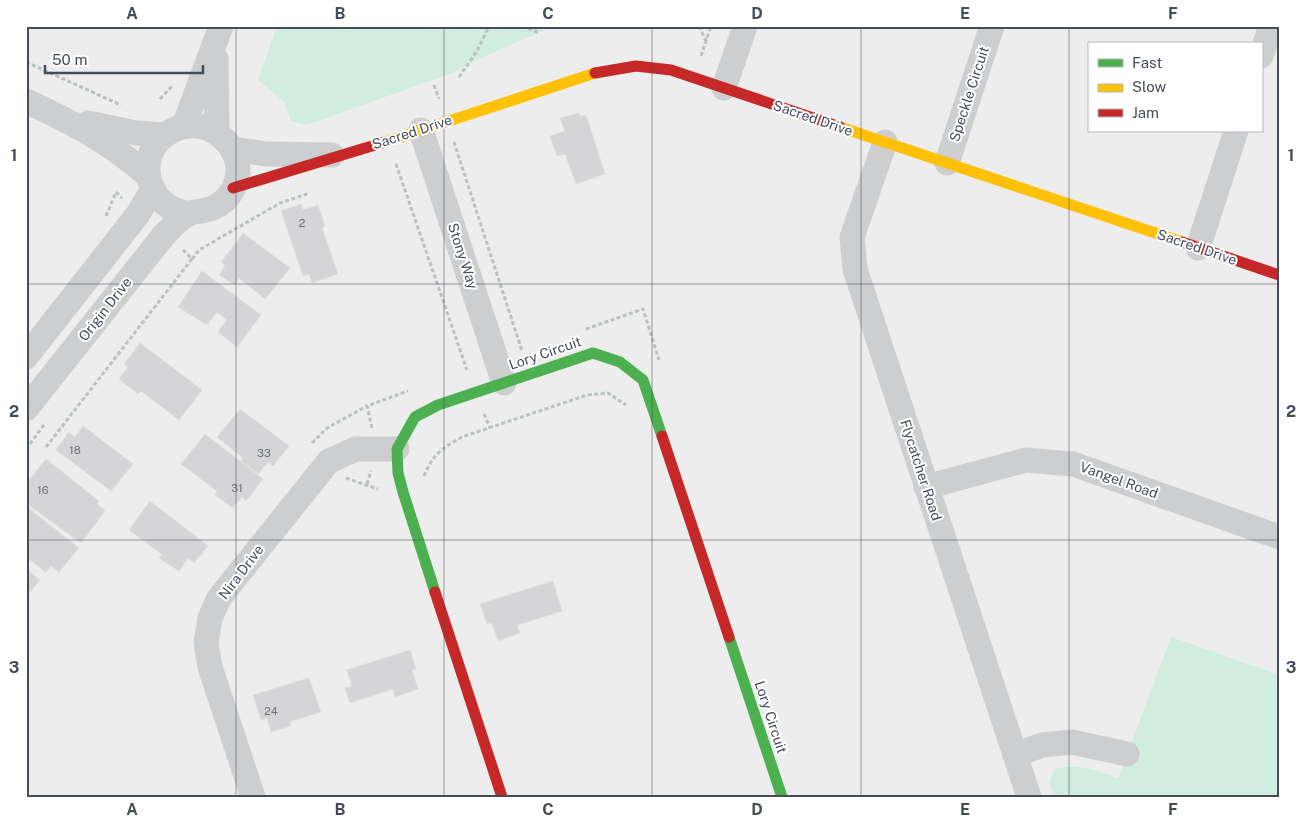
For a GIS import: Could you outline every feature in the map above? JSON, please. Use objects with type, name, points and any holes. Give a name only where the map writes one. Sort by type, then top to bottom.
[{"type":"street","points":[[724,88],[745,26]]},
{"type":"street","name":"Speckle Circuit","points":[[946,163],[992,26]]},
{"type":"street","points":[[1262,53],[1271,26]]},
{"type":"street","points":[[26,357],[138,214],[150,182],[149,160],[154,146],[174,130],[218,34]]},
{"type":"street","points":[[218,34],[224,140],[237,168],[233,188]]},
{"type":"street","name":"Sacred Drive","points":[[233,188],[344,155],[425,140],[446,121],[622,65],[647,64],[671,70],[1279,275]]},
{"type":"street","points":[[26,101],[62,116],[116,148],[150,182],[167,206],[189,214]]},
{"type":"street","points":[[62,116],[119,130],[174,130],[201,126],[224,140]]},
{"type":"street","points":[[1198,248],[1236,132]]},
{"type":"street","name":"Sacred Drive","points":[[224,140],[267,154],[344,155]]},
{"type":"street","name":"Stony Way","points":[[425,140],[504,383]]},
{"type":"street","name":"Flycatcher Road","points":[[885,142],[852,237],[855,269],[1029,797]]},
{"type":"street","name":"Origin Drive","points":[[30,396],[164,234],[189,214],[202,213],[215,207],[225,199],[233,188]]},
{"type":"street","name":"Lory Circuit","points":[[397,449],[416,417],[438,405],[593,352],[606,354],[632,368],[643,380],[782,797]]},
{"type":"street","name":"Nira Drive","points":[[253,797],[210,667],[206,643],[210,618],[219,598],[329,461],[356,449],[397,449]]},
{"type":"street","points":[[397,449],[401,483],[502,797]]},
{"type":"street","name":"Vangel Road","points":[[926,487],[1026,460],[1073,464],[1279,537]]},
{"type":"street","points":[[1016,755],[1042,745],[1072,742],[1127,754]]},
{"type":"path","points":[[459,76],[477,52],[489,26]]},
{"type":"path","points":[[522,26],[539,33]]},
{"type":"path","points":[[700,26],[706,41]]},
{"type":"path","points":[[26,62],[125,107]]},
{"type":"path","points":[[434,85],[522,351]]},
{"type":"path","points":[[387,166],[396,163],[425,140],[454,143],[463,140]]},
{"type":"path","points":[[396,163],[467,370]]},
{"type":"path","points":[[192,259],[199,250],[280,203],[316,191]]},
{"type":"path","points":[[342,477],[379,489],[423,479],[431,459],[444,446],[462,437],[587,395],[608,394],[627,406]]},
{"type":"path","points":[[26,433],[34,439]]},
{"type":"path","points":[[379,489],[382,499]]},
{"type":"green space","points":[[277,26],[554,26],[487,55],[452,73],[307,125],[291,121],[284,102],[258,80]]},
{"type":"green space","points":[[1171,637],[1279,675],[1279,797],[1054,797],[1049,781],[1055,769],[1071,766],[1079,767],[1118,778]]},
{"type":"building","points":[[579,113],[580,116],[586,115],[605,174],[576,184],[565,154],[557,156],[550,136],[565,131],[560,118]]},
{"type":"building","points":[[301,204],[303,210],[318,205],[325,226],[322,228],[338,274],[312,283],[309,274],[303,276],[281,211]]},
{"type":"building","points":[[243,233],[290,268],[265,299],[239,278],[235,285],[219,275],[225,266],[221,262]]},
{"type":"building","points":[[202,271],[261,315],[237,347],[218,332],[227,320],[217,312],[207,325],[178,307]]},
{"type":"building","points":[[140,343],[202,390],[179,420],[141,391],[138,394],[119,379],[128,367],[124,364]]},
{"type":"building","points":[[240,409],[289,446],[273,466],[268,462],[258,474],[241,461],[243,458],[217,437]]},
{"type":"building","points":[[83,426],[133,464],[111,491],[56,450],[69,432],[75,437]]},
{"type":"building","points":[[205,434],[263,479],[246,501],[242,497],[233,508],[215,495],[217,491],[181,464]]},
{"type":"building","points":[[46,459],[99,501],[97,504],[105,511],[81,543],[26,503],[26,493],[30,488],[26,484]]},
{"type":"building","points":[[150,501],[208,546],[194,563],[188,558],[179,571],[159,558],[163,555],[129,530]]},
{"type":"building","points":[[26,506],[79,548],[59,572],[51,566],[46,572],[26,557]]},
{"type":"building","points":[[26,569],[40,580],[26,597]]},
{"type":"building","points":[[553,581],[562,611],[517,625],[520,633],[498,641],[492,623],[487,624],[480,604]]},
{"type":"building","points":[[410,650],[416,669],[412,670],[418,689],[395,697],[393,689],[350,703],[345,688],[352,686],[347,670]]},
{"type":"building","points":[[309,678],[321,712],[289,722],[291,726],[271,732],[267,718],[261,720],[253,695]]},
{"type":"traffic: fast","points":[[435,592],[398,473],[397,449],[415,417],[438,405],[593,353],[620,362],[643,380],[662,436]]},
{"type":"traffic: fast","points":[[729,637],[782,797]]},
{"type":"traffic: slow","points":[[385,142],[595,73]]},
{"type":"traffic: slow","points":[[840,127],[1182,242]]},
{"type":"traffic: jam","points":[[595,73],[636,66],[671,70],[840,127]]},
{"type":"traffic: jam","points":[[233,188],[385,142]]},
{"type":"traffic: jam","points":[[1182,242],[1279,275]]},
{"type":"traffic: jam","points":[[662,436],[729,637]]},
{"type":"traffic: jam","points":[[435,592],[502,797]]}]
